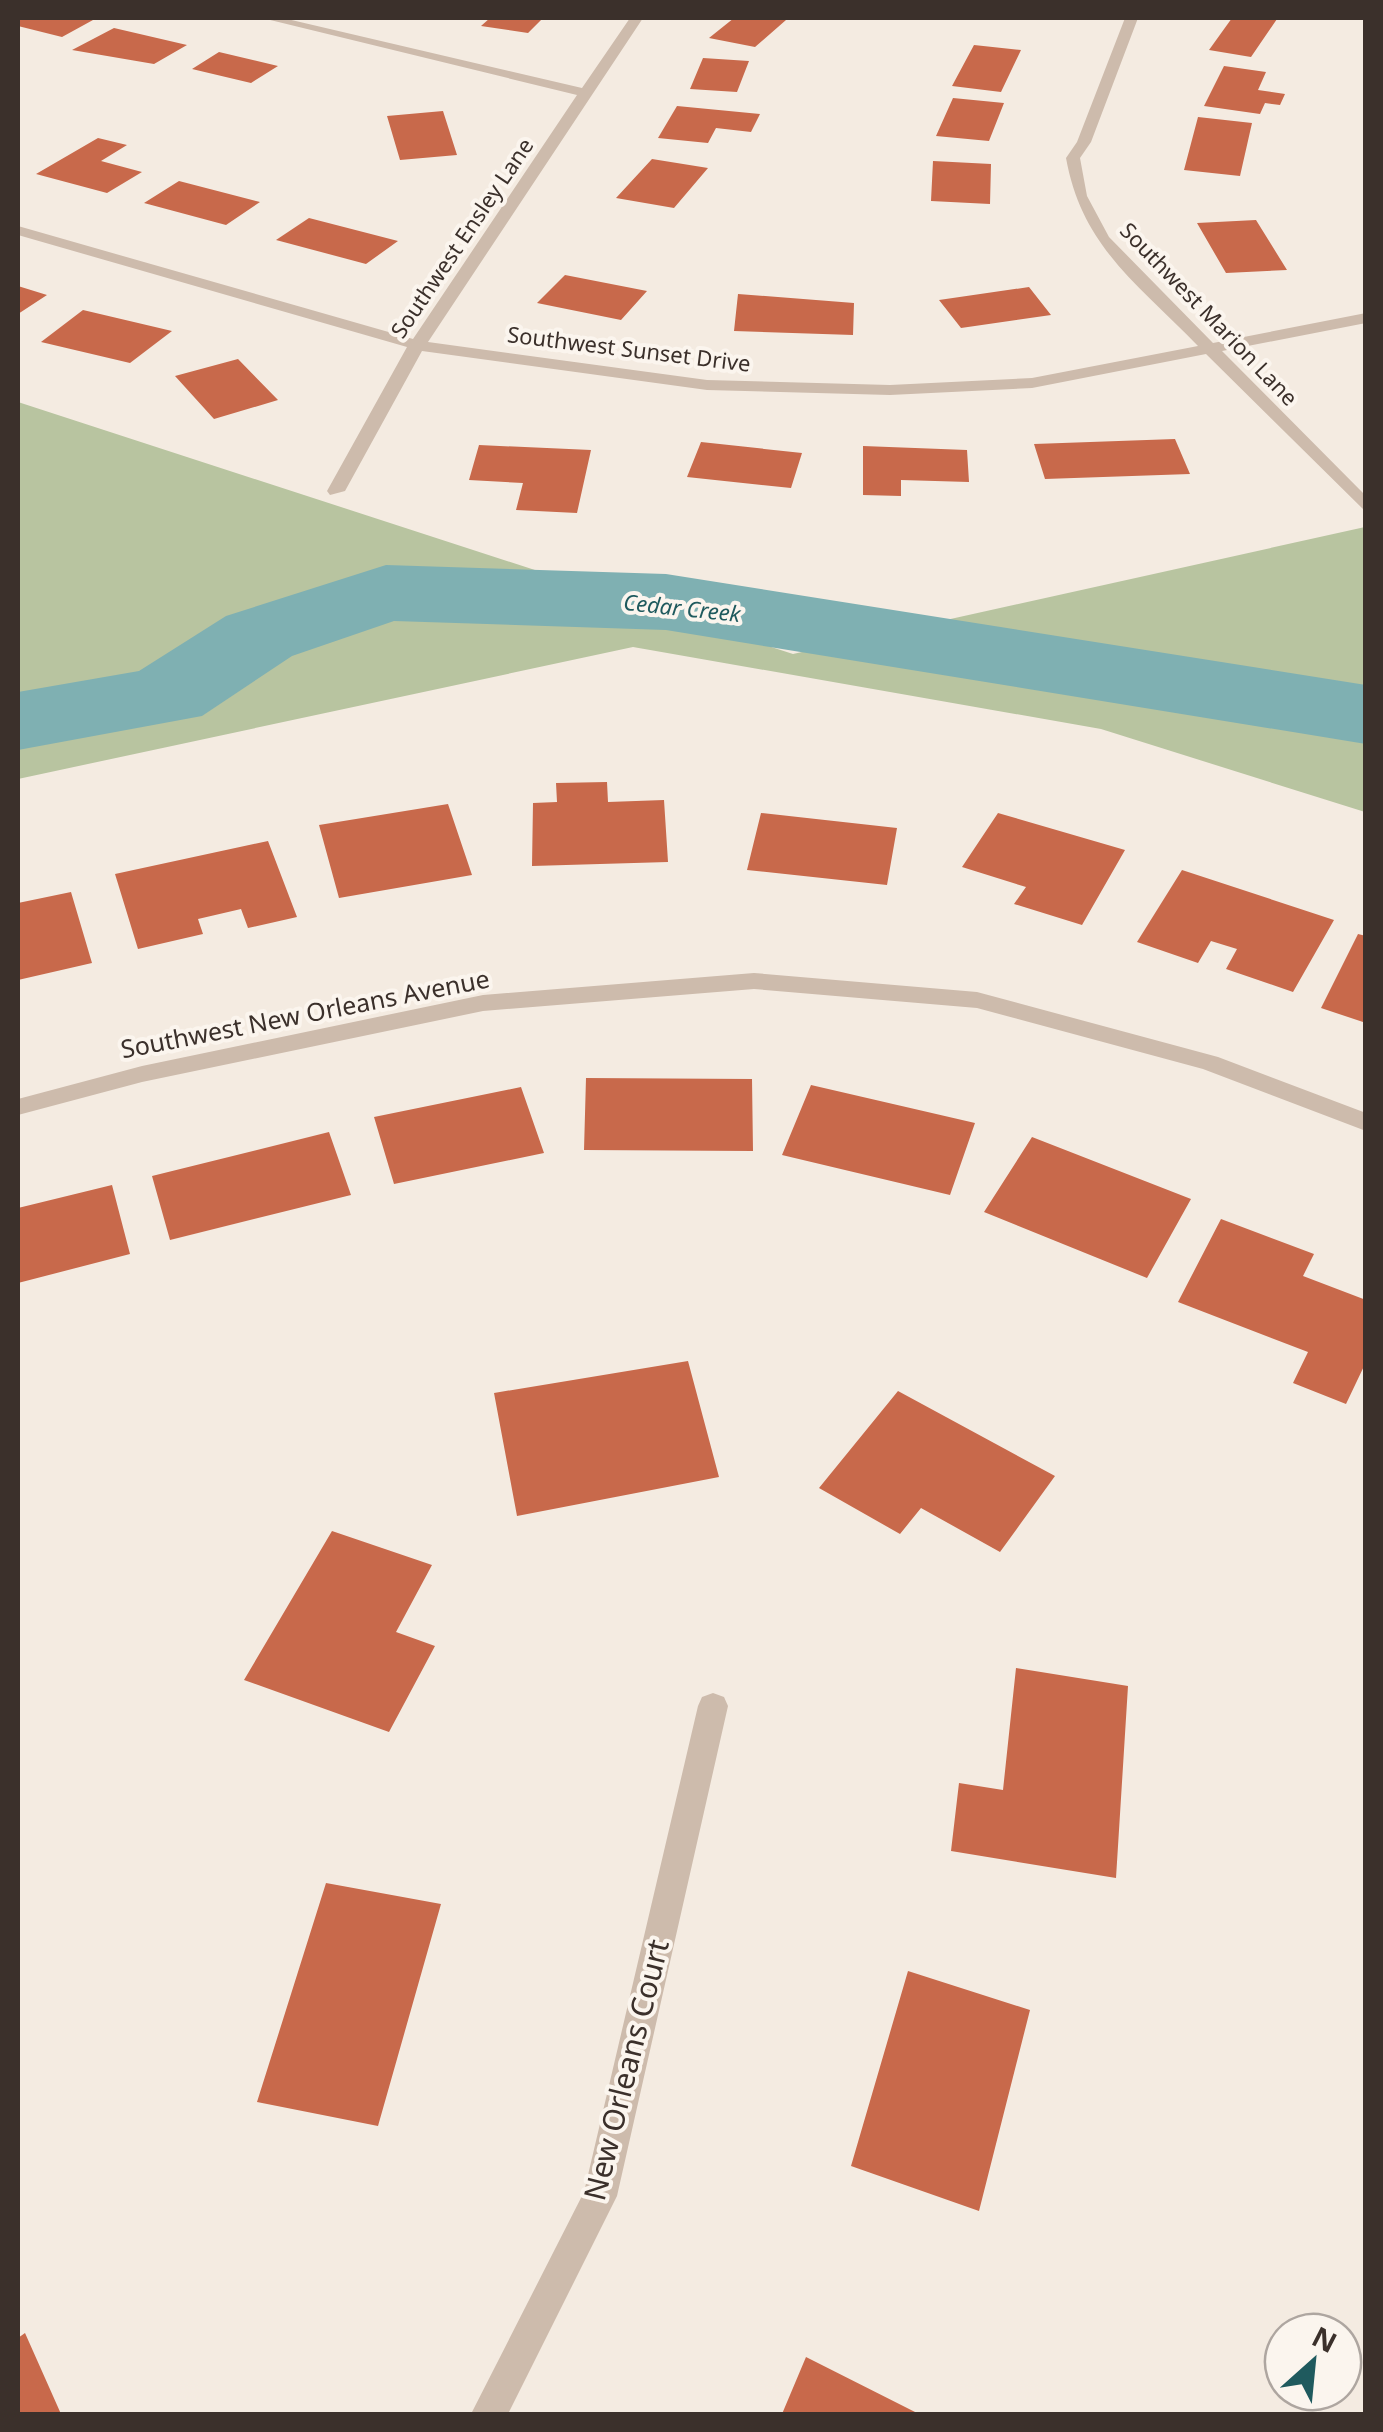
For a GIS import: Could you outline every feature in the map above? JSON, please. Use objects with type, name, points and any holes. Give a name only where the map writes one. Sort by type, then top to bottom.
[{"type":"street","points":[[268,18],[586,93]]},
{"type":"street","name":"Southwest Ensley Lane","points":[[336,491],[417,345],[636,18]]},
{"type":"street","name":"Southwest Marion Lane","points":[[1132,18],[1084,142],[1073,158],[1080,196],[1102,239],[1366,507]]},
{"type":"street","name":"Southwest Sunset Drive","points":[[18,230],[417,345],[707,385],[890,390],[1032,382],[1366,318]]},
{"type":"street","name":"Southwest New Orleans Avenue","points":[[18,1106],[142,1074],[482,1004],[754,981],[977,1000],[1210,1063],[1366,1123]]},
{"type":"street","name":"New Orleans Court","points":[[490,2414],[600,2196],[713,1706]]},
{"type":"green space","points":[[18,402],[793,654],[1365,527],[1365,812],[1101,729],[633,647],[18,779]]},
{"type":"building","points":[[18,18],[93,20],[62,37],[18,26]]},
{"type":"building","points":[[490,18],[543,18],[528,33],[481,26]]},
{"type":"building","points":[[734,18],[786,20],[755,47],[709,38]]},
{"type":"building","points":[[1232,18],[1277,19],[1251,57],[1209,50]]},
{"type":"building","points":[[114,28],[187,45],[154,64],[72,50]]},
{"type":"building","points":[[974,45],[1021,50],[1001,92],[952,86]]},
{"type":"building","points":[[219,52],[278,66],[251,83],[192,69]]},
{"type":"building","points":[[703,58],[749,61],[737,92],[690,89]]},
{"type":"building","points":[[1224,66],[1266,72],[1258,90],[1285,94],[1280,105],[1265,103],[1260,114],[1204,106]]},
{"type":"building","points":[[953,98],[1004,103],[989,141],[936,136]]},
{"type":"building","points":[[677,106],[760,114],[751,132],[716,128],[708,143],[658,138]]},
{"type":"building","points":[[443,111],[457,155],[400,160],[387,116]]},
{"type":"building","points":[[1198,117],[1252,123],[1240,176],[1184,170]]},
{"type":"building","points":[[98,138],[127,145],[101,161],[142,172],[107,193],[36,174]]},
{"type":"building","points":[[652,159],[708,168],[674,208],[616,198]]},
{"type":"building","points":[[933,161],[991,164],[990,204],[931,201]]},
{"type":"building","points":[[179,181],[260,202],[226,225],[144,203]]},
{"type":"building","points":[[309,218],[398,241],[366,264],[276,240]]},
{"type":"building","points":[[1256,220],[1287,270],[1226,273],[1197,223]]},
{"type":"building","points":[[565,275],[647,291],[621,320],[537,303]]},
{"type":"building","points":[[18,286],[47,295],[18,314]]},
{"type":"building","points":[[1029,287],[1051,315],[961,328],[939,300]]},
{"type":"building","points":[[738,294],[854,303],[853,335],[734,331]]},
{"type":"building","points":[[83,310],[172,331],[130,363],[41,342]]},
{"type":"building","points":[[238,359],[278,400],[214,419],[175,376]]},
{"type":"building","points":[[1175,439],[1190,474],[1045,479],[1034,444]]},
{"type":"building","points":[[701,442],[802,453],[791,488],[687,477]]},
{"type":"building","points":[[479,445],[591,450],[577,513],[516,510],[523,483],[469,480]]},
{"type":"building","points":[[863,446],[967,450],[969,482],[901,480],[901,496],[863,495]]},
{"type":"building","points":[[607,782],[608,802],[664,800],[668,862],[532,866],[533,803],[557,802],[556,783]]},
{"type":"building","points":[[448,804],[472,875],[339,898],[319,825]]},
{"type":"building","points":[[761,813],[897,828],[887,885],[747,870]]},
{"type":"building","points":[[998,813],[1125,850],[1082,925],[1014,904],[1026,887],[962,867]]},
{"type":"building","points":[[268,841],[297,917],[248,928],[241,909],[198,919],[203,934],[138,949],[115,874]]},
{"type":"building","points":[[1182,870],[1334,920],[1293,992],[1226,969],[1237,949],[1211,941],[1198,963],[1137,942]]},
{"type":"building","points":[[71,892],[92,963],[18,980],[18,903]]},
{"type":"building","points":[[1358,934],[1366,936],[1366,1023],[1321,1008]]},
{"type":"building","points":[[586,1078],[752,1079],[753,1151],[584,1150]]},
{"type":"building","points":[[811,1085],[975,1123],[950,1195],[782,1155]]},
{"type":"building","points":[[521,1087],[544,1153],[394,1184],[374,1117]]},
{"type":"building","points":[[329,1132],[351,1195],[170,1240],[152,1176]]},
{"type":"building","points":[[1032,1137],[1191,1199],[1147,1278],[984,1212]]},
{"type":"building","points":[[112,1185],[130,1254],[18,1283],[18,1208]]},
{"type":"building","points":[[1221,1219],[1314,1254],[1303,1276],[1366,1300],[1366,1362],[1346,1404],[1293,1383],[1308,1352],[1178,1302]]},
{"type":"building","points":[[688,1361],[719,1477],[517,1516],[494,1393]]},
{"type":"building","points":[[898,1391],[1055,1476],[1000,1552],[921,1508],[900,1534],[819,1488]]},
{"type":"building","points":[[332,1531],[432,1565],[396,1632],[435,1646],[389,1732],[244,1680]]},
{"type":"building","points":[[1016,1668],[1128,1686],[1116,1878],[951,1851],[959,1783],[1003,1790]]},
{"type":"building","points":[[326,1883],[441,1904],[378,2126],[257,2102]]},
{"type":"building","points":[[908,1971],[1030,2010],[979,2211],[851,2166]]},
{"type":"building","points":[[25,2333],[61,2414],[18,2414],[18,2338]]},
{"type":"building","points":[[806,2357],[919,2414],[782,2414]]},
{"type":"waterway","name":"Cedar Creek","points":[[18,721],[168,695],[259,636],[386,593],[666,602],[1366,715]]}]
